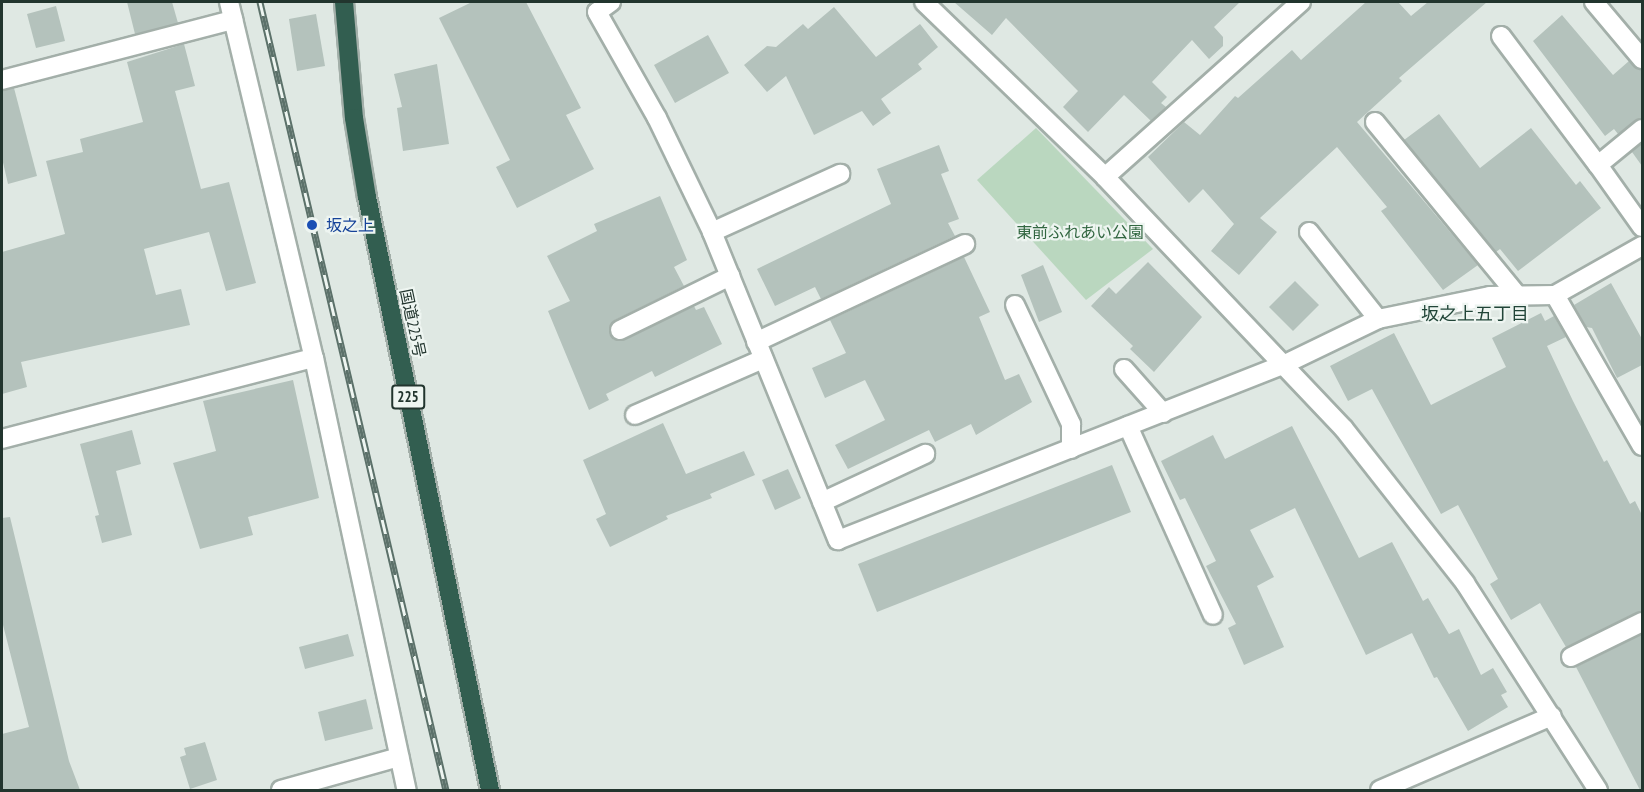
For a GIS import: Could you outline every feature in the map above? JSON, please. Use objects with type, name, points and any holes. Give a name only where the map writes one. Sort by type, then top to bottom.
[{"type":"highway","name":"国道225号","points":[[344,2],[354,118],[367,197],[490,790]]},
{"type":"street","points":[[229,2],[314,358],[407,790]]},
{"type":"street","points":[[924,2],[1105,177],[1344,429],[1465,583],[1598,790]]},
{"type":"street","points":[[1105,177],[1301,2]]},
{"type":"street","points":[[1594,2],[1642,59]]},
{"type":"street","points":[[600,5],[712,232],[838,540],[1283,366],[1378,319],[1490,296],[1555,295],[1642,246]]},
{"type":"street","points":[[2,80],[233,20]]},
{"type":"street","points":[[1501,36],[1642,227]]},
{"type":"street","points":[[1375,122],[1517,295]]},
{"type":"street","points":[[1598,165],[1642,129]]},
{"type":"street","points":[[712,232],[840,174]]},
{"type":"street","points":[[1309,232],[1378,319]]},
{"type":"street","points":[[635,415],[965,244]]},
{"type":"street","points":[[620,330],[730,276]]},
{"type":"street","points":[[1555,295],[1642,446]]},
{"type":"street","points":[[1015,305],[1071,424],[1071,449]]},
{"type":"street","points":[[2,439],[314,358]]},
{"type":"street","points":[[1124,369],[1163,413]]},
{"type":"street","points":[[1128,426],[1213,615]]},
{"type":"street","points":[[822,502],[925,454]]},
{"type":"street","points":[[1571,657],[1642,622]]},
{"type":"street","points":[[1380,790],[1413,784],[1552,716]]},
{"type":"street","points":[[281,790],[399,757]]},
{"type":"green space","name":"東前ふれあい公園","points":[[1036,128],[1153,249],[1086,300],[977,180]]},
{"type":"building","points":[[127,2],[172,2],[178,23],[135,34]]},
{"type":"building","points":[[472,2],[526,2],[581,108],[566,115],[594,169],[517,208],[496,167],[510,160],[439,18]]},
{"type":"building","points":[[954,2],[1240,2],[1214,27],[1223,37],[1223,46],[1209,59],[1192,40],[1152,82],[1167,97],[1161,103],[1166,107],[1151,121],[1124,95],[1088,132],[1063,107],[1078,91],[1006,18],[992,35]]},
{"type":"building","points":[[1366,2],[1398,2],[1411,16],[1428,2],[1487,2],[1399,78],[1402,81],[1357,122],[1478,265],[1443,290],[1381,211],[1387,207],[1337,147],[1260,218],[1277,232],[1239,275],[1211,251],[1234,224],[1203,189],[1189,203],[1148,157],[1184,122],[1200,135],[1235,96],[1238,98],[1292,50],[1301,60]]},
{"type":"building","points":[[56,6],[65,41],[36,48],[27,14]]},
{"type":"building","points":[[834,7],[876,57],[920,24],[938,47],[918,64],[922,69],[881,99],[891,113],[873,126],[862,111],[814,135],[786,76],[767,92],[744,65],[767,46],[776,47],[803,24],[808,29]]},
{"type":"building","points":[[316,14],[325,66],[297,71],[289,19]]},
{"type":"building","points":[[1562,15],[1613,75],[1629,61],[1642,70],[1642,118],[1618,134],[1614,129],[1605,136],[1533,41]]},
{"type":"building","points":[[708,35],[729,73],[675,103],[654,65]]},
{"type":"building","points":[[184,44],[195,86],[175,91],[201,189],[229,182],[256,283],[226,291],[209,232],[144,249],[156,295],[181,289],[190,325],[21,362],[27,387],[2,394],[2,252],[65,234],[46,161],[83,152],[80,139],[143,122],[127,62]]},
{"type":"building","points":[[437,64],[449,144],[403,151],[397,108],[402,107],[394,74]]},
{"type":"building","points":[[14,88],[37,176],[8,184],[2,158],[2,91]]},
{"type":"building","points":[[1439,114],[1480,168],[1531,128],[1576,185],[1580,181],[1601,208],[1518,271],[1500,249],[1496,252],[1404,140]]},
{"type":"building","points":[[1642,143],[1642,166],[1632,152]]},
{"type":"building","points":[[939,145],[949,171],[941,174],[959,219],[948,223],[955,236],[821,299],[815,287],[775,306],[757,269],[891,204],[877,169]]},
{"type":"building","points":[[660,196],[687,260],[674,267],[684,286],[615,320],[610,334],[614,340],[624,340],[694,306],[696,310],[704,307],[722,344],[655,377],[652,371],[606,394],[609,400],[589,410],[548,311],[570,301],[547,256],[597,231],[594,224]]},
{"type":"building","points":[[964,257],[990,312],[979,317],[1005,380],[1019,374],[1032,402],[976,435],[971,424],[935,442],[929,430],[848,469],[835,445],[885,420],[865,380],[825,398],[812,368],[846,353],[830,320]]},
{"type":"building","points":[[1148,262],[1202,317],[1154,372],[1130,349],[1133,346],[1091,306],[1109,287],[1116,294]]},
{"type":"building","points":[[1043,265],[1062,312],[1039,322],[1021,275]]},
{"type":"building","points":[[1295,281],[1319,305],[1293,331],[1269,307]]},
{"type":"building","points":[[1611,283],[1642,339],[1642,365],[1617,378],[1592,328],[1586,327],[1574,305]]},
{"type":"building","points":[[1541,313],[1545,321],[1554,316],[1566,337],[1547,346],[1604,462],[1607,460],[1630,504],[1635,501],[1642,515],[1642,611],[1566,647],[1540,603],[1511,620],[1490,584],[1498,579],[1458,505],[1441,514],[1372,389],[1348,401],[1330,366],[1394,333],[1431,405],[1506,367],[1492,338]]},
{"type":"building","points":[[293,380],[319,498],[248,517],[253,535],[200,549],[173,463],[216,451],[203,401]]},
{"type":"building","points":[[663,423],[686,474],[744,451],[755,475],[710,494],[712,498],[666,516],[668,519],[610,547],[596,519],[606,514],[583,460]]},
{"type":"building","points":[[1292,426],[1359,558],[1392,542],[1423,601],[1428,598],[1449,634],[1459,629],[1481,675],[1493,668],[1507,692],[1501,695],[1508,707],[1468,731],[1437,677],[1434,678],[1412,633],[1366,655],[1295,508],[1250,530],[1274,577],[1257,586],[1284,647],[1244,665],[1228,628],[1236,624],[1206,566],[1216,561],[1185,498],[1180,500],[1161,461],[1213,435],[1225,459]]},
{"type":"building","points":[[132,430],[141,464],[116,471],[132,535],[102,543],[95,516],[99,515],[80,444]]},
{"type":"building","points":[[1112,465],[1131,512],[877,612],[858,564]]},
{"type":"building","points":[[788,469],[801,498],[775,510],[762,480]]},
{"type":"building","points":[[10,517],[69,761],[80,790],[2,790],[2,734],[29,727],[2,621],[2,518]]},
{"type":"building","points":[[348,634],[354,656],[305,669],[299,647]]},
{"type":"building","points":[[1642,634],[1642,790],[1640,790],[1576,667]]},
{"type":"building","points":[[366,699],[373,729],[325,741],[318,712]]},
{"type":"building","points":[[205,742],[217,780],[190,789],[180,757],[186,755],[184,748]]},
{"type":"railway","points":[[260,2],[446,790]]},
{"type":"place","name":"坂之上","points":[[312,225]]},
{"type":"district","name":"坂之上五丁目","points":[[1475,314]]}]
